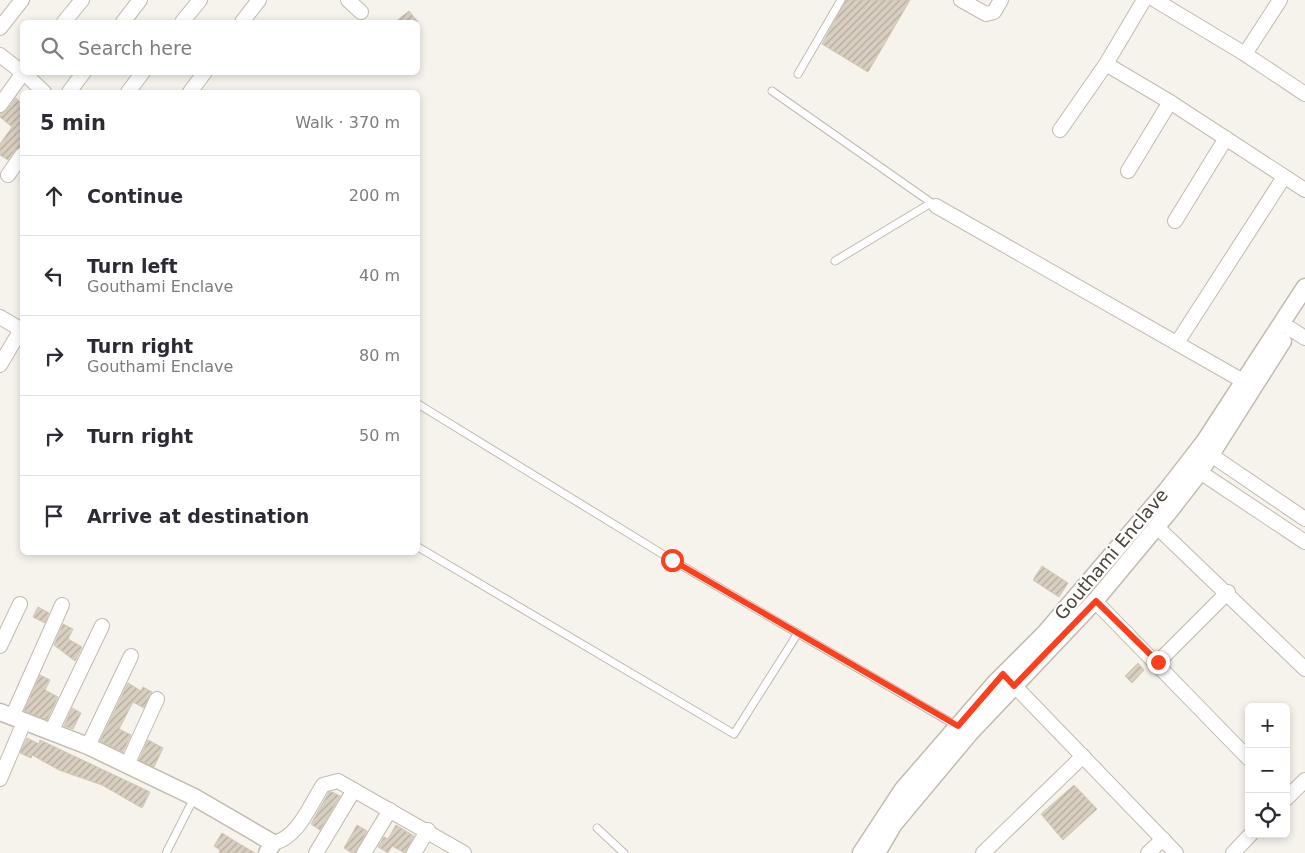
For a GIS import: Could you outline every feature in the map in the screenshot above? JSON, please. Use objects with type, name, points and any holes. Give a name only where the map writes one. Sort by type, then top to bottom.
[{"type":"street","points":[[0,28],[22,0]]},
{"type":"street","points":[[66,20],[82,0]]},
{"type":"street","points":[[125,20],[140,0]]},
{"type":"street","points":[[184,20],[200,0]]},
{"type":"street","points":[[244,20],[259,0]]},
{"type":"street","points":[[348,0],[361,12]]},
{"type":"street","points":[[961,0],[986,14],[994,12],[1001,0]]},
{"type":"street","points":[[1060,130],[1106,64],[1144,0]]},
{"type":"street","points":[[1155,0],[1172,4],[1305,94]]},
{"type":"street","points":[[1245,54],[1280,0]]},
{"type":"street","points":[[0,55],[20,71]]},
{"type":"street","points":[[1106,64],[1170,102],[1305,190]]},
{"type":"street","points":[[0,105],[22,75]]},
{"type":"street","points":[[25,75],[42,90]]},
{"type":"street","points":[[70,90],[82,75]]},
{"type":"street","points":[[130,90],[141,75]]},
{"type":"street","points":[[192,90],[203,75]]},
{"type":"street","points":[[1128,171],[1170,102]]},
{"type":"street","points":[[1175,221],[1226,138]]},
{"type":"street","points":[[8,175],[20,158]]},
{"type":"street","points":[[1177,343],[1284,177]]},
{"type":"street","points":[[933,204],[1243,381]]},
{"type":"street","name":"Gouthami Enclave","points":[[877,853],[894,824],[970,733],[1045,632],[1166,491],[1204,442],[1305,287]]},
{"type":"street","name":"Gouthami Enclave","points":[[861,853],[903,789],[958,726],[1096,601],[1157,527],[1200,472],[1305,307]]},
{"type":"street","points":[[0,317],[20,329]]},
{"type":"street","points":[[1291,329],[1305,338]]},
{"type":"street","points":[[0,365],[20,333]]},
{"type":"street","points":[[1211,455],[1305,519]]},
{"type":"street","points":[[1200,472],[1305,542]]},
{"type":"street","points":[[1157,527],[1228,592],[1305,669]]},
{"type":"street","points":[[1158,662],[1228,592]]},
{"type":"street","points":[[1096,601],[1158,662],[1245,755]]},
{"type":"street","points":[[0,646],[20,604]]},
{"type":"street","points":[[0,779],[7,715],[62,605]]},
{"type":"street","points":[[51,732],[102,626]]},
{"type":"street","points":[[88,746],[131,656]]},
{"type":"street","points":[[1008,680],[1176,853]]},
{"type":"street","points":[[127,765],[157,699]]},
{"type":"street","points":[[7,715],[88,746],[194,797],[270,848],[294,832],[323,785],[338,781],[428,830],[459,852]]},
{"type":"street","points":[[983,853],[1083,756]]},
{"type":"street","points":[[1290,795],[1305,780]]},
{"type":"street","points":[[316,853],[354,790]]},
{"type":"street","points":[[364,853],[390,810]]},
{"type":"street","points":[[414,853],[428,830]]},
{"type":"street","points":[[1233,853],[1248,838]]},
{"type":"street","points":[[1148,853],[1162,839]]},
{"type":"lane","points":[[798,74],[841,0]]},
{"type":"lane","points":[[772,91],[933,204],[835,261]]},
{"type":"lane","points":[[420,405],[672,560],[958,726]]},
{"type":"lane","points":[[420,548],[734,734],[798,633]]},
{"type":"lane","points":[[166,853],[194,797]]},
{"type":"lane","points":[[597,828],[624,853]]},
{"type":"building","points":[[846,0],[910,0],[868,72],[822,44]]},
{"type":"building","points":[[409,11],[416,20],[398,20]]},
{"type":"building","points":[[16,98],[20,102],[20,147],[15,150],[8,160],[0,155],[0,144],[12,127],[0,117],[0,114],[7,110]]},
{"type":"building","points":[[1042,566],[1068,583],[1059,597],[1033,580]]},
{"type":"building","points":[[38,607],[49,613],[45,623],[33,617]]},
{"type":"building","points":[[63,624],[73,629],[68,639],[82,647],[75,661],[54,645]]},
{"type":"building","points":[[1138,663],[1144,670],[1132,683],[1125,676]]},
{"type":"building","points":[[40,675],[50,680],[45,690],[58,697],[47,720],[24,711]]},
{"type":"building","points":[[128,683],[141,691],[143,687],[152,692],[144,708],[133,702],[119,729],[131,735],[123,752],[100,741]]},
{"type":"building","points":[[72,708],[81,713],[73,729],[64,726]]},
{"type":"building","points":[[27,738],[39,744],[40,740],[150,792],[142,808],[102,785],[59,770],[32,755],[31,758],[20,753]]},
{"type":"building","points":[[148,740],[163,748],[154,767],[139,760]]},
{"type":"building","points":[[1074,785],[1097,809],[1063,840],[1041,814]]},
{"type":"building","points":[[329,792],[340,796],[320,830],[311,824]]},
{"type":"building","points":[[357,825],[367,831],[355,853],[352,853],[344,848]]},
{"type":"building","points":[[396,825],[414,836],[405,853],[392,846],[388,853],[378,847],[384,837],[388,839]]},
{"type":"building","points":[[222,833],[255,853],[219,853],[220,850],[214,846]]},
{"type":"route","points":[[672,560],[958,726],[1003,674],[1014,686],[1096,601],[1158,662]]}]
